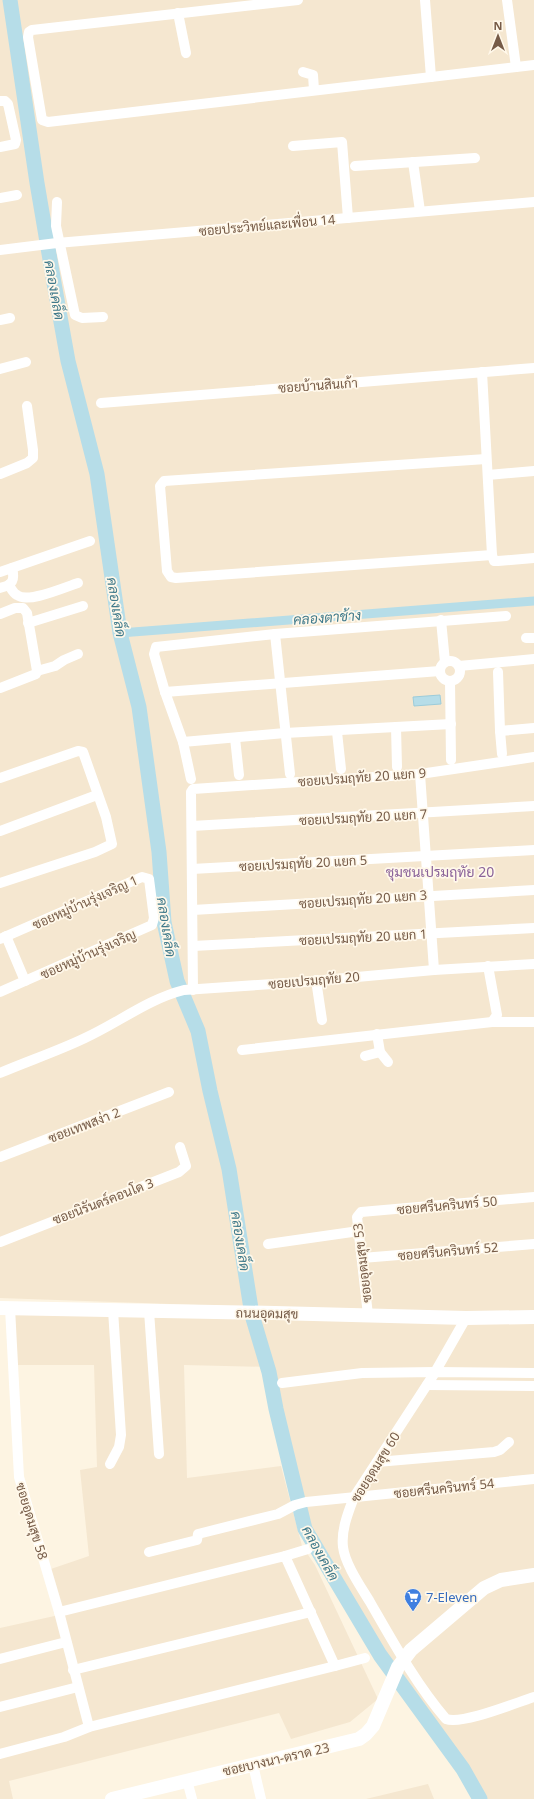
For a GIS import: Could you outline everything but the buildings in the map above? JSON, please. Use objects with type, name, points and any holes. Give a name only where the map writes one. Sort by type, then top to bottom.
[{"type":"main road","name":"ถนนอุดมสุข","points":[[5,1308],[275,1312],[466,1318],[534,1318]]},
{"type":"main road","points":[[401,1663],[411,1650],[484,1588],[501,1580],[534,1575]]},
{"type":"main road","name":"ซอยบางนา-ตราด 23","points":[[112,1799],[359,1739],[373,1726],[401,1663]]},
{"type":"street","points":[[298,0],[32,30],[29,32],[28,37],[42,120],[48,122],[534,65]]},
{"type":"street","points":[[425,0],[431,77]]},
{"type":"street","points":[[507,0],[516,67]]},
{"type":"street","points":[[178,13],[186,53]]},
{"type":"street","points":[[303,72],[312,73],[314,75],[314,90]]},
{"type":"street","points":[[0,101],[4,101],[8,104],[16,140],[15,144],[0,147]]},
{"type":"street","points":[[293,146],[342,142],[348,218]]},
{"type":"street","points":[[355,166],[475,158]]},
{"type":"street","points":[[413,162],[420,211]]},
{"type":"street","points":[[0,198],[17,195]]},
{"type":"street","points":[[57,202],[55,218],[75,315],[82,318],[103,317]]},
{"type":"street","name":"ซอยประวิทย์และเพื่อน 14","points":[[0,250],[30,245],[534,202]]},
{"type":"street","points":[[0,369],[26,362]]},
{"type":"street","name":"ซอยบ้านสินเก้า","points":[[101,402],[534,368]]},
{"type":"street","points":[[482,372],[492,555],[494,561],[534,558]]},
{"type":"street","points":[[0,474],[27,463],[33,458],[27,406]]},
{"type":"street","points":[[486,459],[164,481],[160,486],[167,571],[171,577],[176,578],[492,555]]},
{"type":"street","points":[[488,475],[534,471]]},
{"type":"street","points":[[0,572],[90,541]]},
{"type":"street","points":[[12,568],[14,581],[4,586],[17,596],[25,598],[37,597],[78,583]]},
{"type":"street","points":[[28,623],[83,606]]},
{"type":"street","points":[[0,614],[15,608],[23,608],[27,613],[37,671]]},
{"type":"street","points":[[191,779],[183,742],[165,692],[154,654],[156,647],[275,634],[506,616]]},
{"type":"street","points":[[440,620],[441,676],[445,680],[455,680],[459,676],[459,666]]},
{"type":"street","points":[[275,634],[290,774]]},
{"type":"street","points":[[0,688],[36,674],[37,671],[55,666],[78,654]]},
{"type":"street","points":[[165,692],[280,683],[442,667],[452,662],[459,666],[534,659]]},
{"type":"street","points":[[498,672],[502,754]]},
{"type":"street","points":[[450,681],[451,760]]},
{"type":"street","points":[[183,742],[285,733],[337,732],[451,724]]},
{"type":"street","points":[[396,727],[397,767]]},
{"type":"street","points":[[500,731],[534,728]]},
{"type":"street","points":[[337,732],[341,769]]},
{"type":"street","points":[[235,738],[239,775]]},
{"type":"street","points":[[0,778],[81,750],[86,758],[110,832],[112,844],[110,846],[0,883]]},
{"type":"street","name":"ซอยเปรมฤทัย 20 แยก 9","points":[[192,826],[191,792],[195,788],[420,774],[534,757]]},
{"type":"street","points":[[420,774],[434,970]]},
{"type":"street","points":[[0,831],[97,795]]},
{"type":"street","name":"ซอยเปรมฤทัย 20 แยก 7","points":[[192,826],[423,814],[534,806]]},
{"type":"street","points":[[185,990],[193,946],[192,826]]},
{"type":"street","name":"ซอยเปรมฤทัย 20 แยก 5","points":[[192,869],[534,850]]},
{"type":"street","name":"ซอยหมู่บ้านรุ่งเจริญ 1","points":[[3,938],[142,877],[149,879],[152,900]]},
{"type":"street","name":"ซอยเปรมฤทัย 20 แยก 3","points":[[193,910],[534,890]]},
{"type":"street","name":"ซอยหมู่บ้านรุ่งเจริญ","points":[[0,992],[152,924],[154,918],[152,900]]},
{"type":"street","name":"ซอยเปรมฤทัย 20 แยก 1","points":[[193,946],[534,928]]},
{"type":"street","points":[[3,938],[25,981]]},
{"type":"street","name":"ซอยเปรมฤทัย 20","points":[[0,1072],[86,1038],[131,1012],[185,990],[434,970],[534,964]]},
{"type":"street","points":[[488,966],[497,1015],[492,1022]]},
{"type":"street","points":[[316,980],[322,1020]]},
{"type":"street","points":[[242,1050],[492,1022],[534,1022]]},
{"type":"street","points":[[377,1034],[380,1052],[388,1062]]},
{"type":"street","points":[[365,1056],[380,1052]]},
{"type":"street","name":"ซอยเทพสง่า 2","points":[[0,1157],[169,1092]]},
{"type":"street","name":"ซอยนิรันดร์คอนโด 3","points":[[0,1242],[179,1172],[186,1166],[180,1147]]},
{"type":"street","name":"ซอยศรีนครินทร์ 50","points":[[361,1212],[534,1197]]},
{"type":"street","name":"ซอยอุดมสุข 53","points":[[361,1212],[357,1217],[368,1315]]},
{"type":"street","points":[[268,1244],[358,1231]]},
{"type":"street","name":"ซอยศรีนครินทร์ 52","points":[[362,1258],[534,1244]]},
{"type":"street","name":"ซอยอุดมสุข 58","points":[[5,1308],[19,1477],[59,1612],[89,1727]]},
{"type":"street","points":[[110,1464],[120,1447],[121,1435],[113,1310]]},
{"type":"street","points":[[149,1311],[159,1454]]},
{"type":"street","name":"ซอยอุดมสุข 60","points":[[466,1318],[436,1372],[354,1497],[346,1517],[343,1535],[345,1555],[401,1663],[446,1719],[450,1721],[464,1720],[534,1697]]},
{"type":"street","points":[[282,1383],[362,1373],[534,1373]]},
{"type":"street","points":[[427,1385],[534,1386]]},
{"type":"street","points":[[377,1462],[494,1452],[500,1450],[509,1442]]},
{"type":"street","name":"ซอยศรีนครินทร์ 54","points":[[149,1552],[196,1540],[198,1534],[278,1514],[295,1505],[306,1502],[534,1479]]},
{"type":"street","points":[[59,1612],[308,1549]]},
{"type":"street","points":[[285,1556],[335,1666]]},
{"type":"street","points":[[73,1670],[311,1612]]},
{"type":"street","points":[[0,1659],[66,1642]]},
{"type":"street","points":[[0,1754],[64,1737],[89,1727],[365,1658]]},
{"type":"street","points":[[0,1706],[78,1687]]},
{"type":"street","points":[[253,1765],[261,1799]]},
{"type":"street","points":[[187,1780],[192,1799]]},
{"type":"shaded area","points":[[0,0],[534,0],[534,1799],[484,1799],[466,1767],[383,1653],[308,1528],[279,1408],[271,1367],[184,1365],[187,1478],[281,1466],[302,1546],[315,1565],[378,1699],[350,1722],[291,1739],[279,1713],[9,1781],[13,1799],[0,1799],[0,1628],[59,1615],[45,1571],[89,1556],[80,1470],[97,1467],[94,1365],[12,1365],[10,1309],[256,1307],[0,1298]]},
{"type":"shaded area","points":[[428,1784],[434,1799],[366,1799]]},
{"type":"water","points":[[440,695],[441,704],[414,706],[413,697]]},
{"type":"waterway","name":"คลองเคล็ด","points":[[10,0],[37,183],[68,361],[97,474],[120,633],[139,707],[159,852],[164,922],[177,981],[198,1031],[210,1091],[229,1169],[252,1315],[269,1372],[276,1409],[305,1529],[380,1655],[463,1769],[480,1799]]},
{"type":"waterway","name":"คลองตาช้าง","points":[[120,633],[534,601]]},
{"type":"place","name":"7-Eleven","points":[[413,1612]]},
{"type":"district","name":"ชุมชนเปรมฤทัย 20","points":[[440,871]]}]
